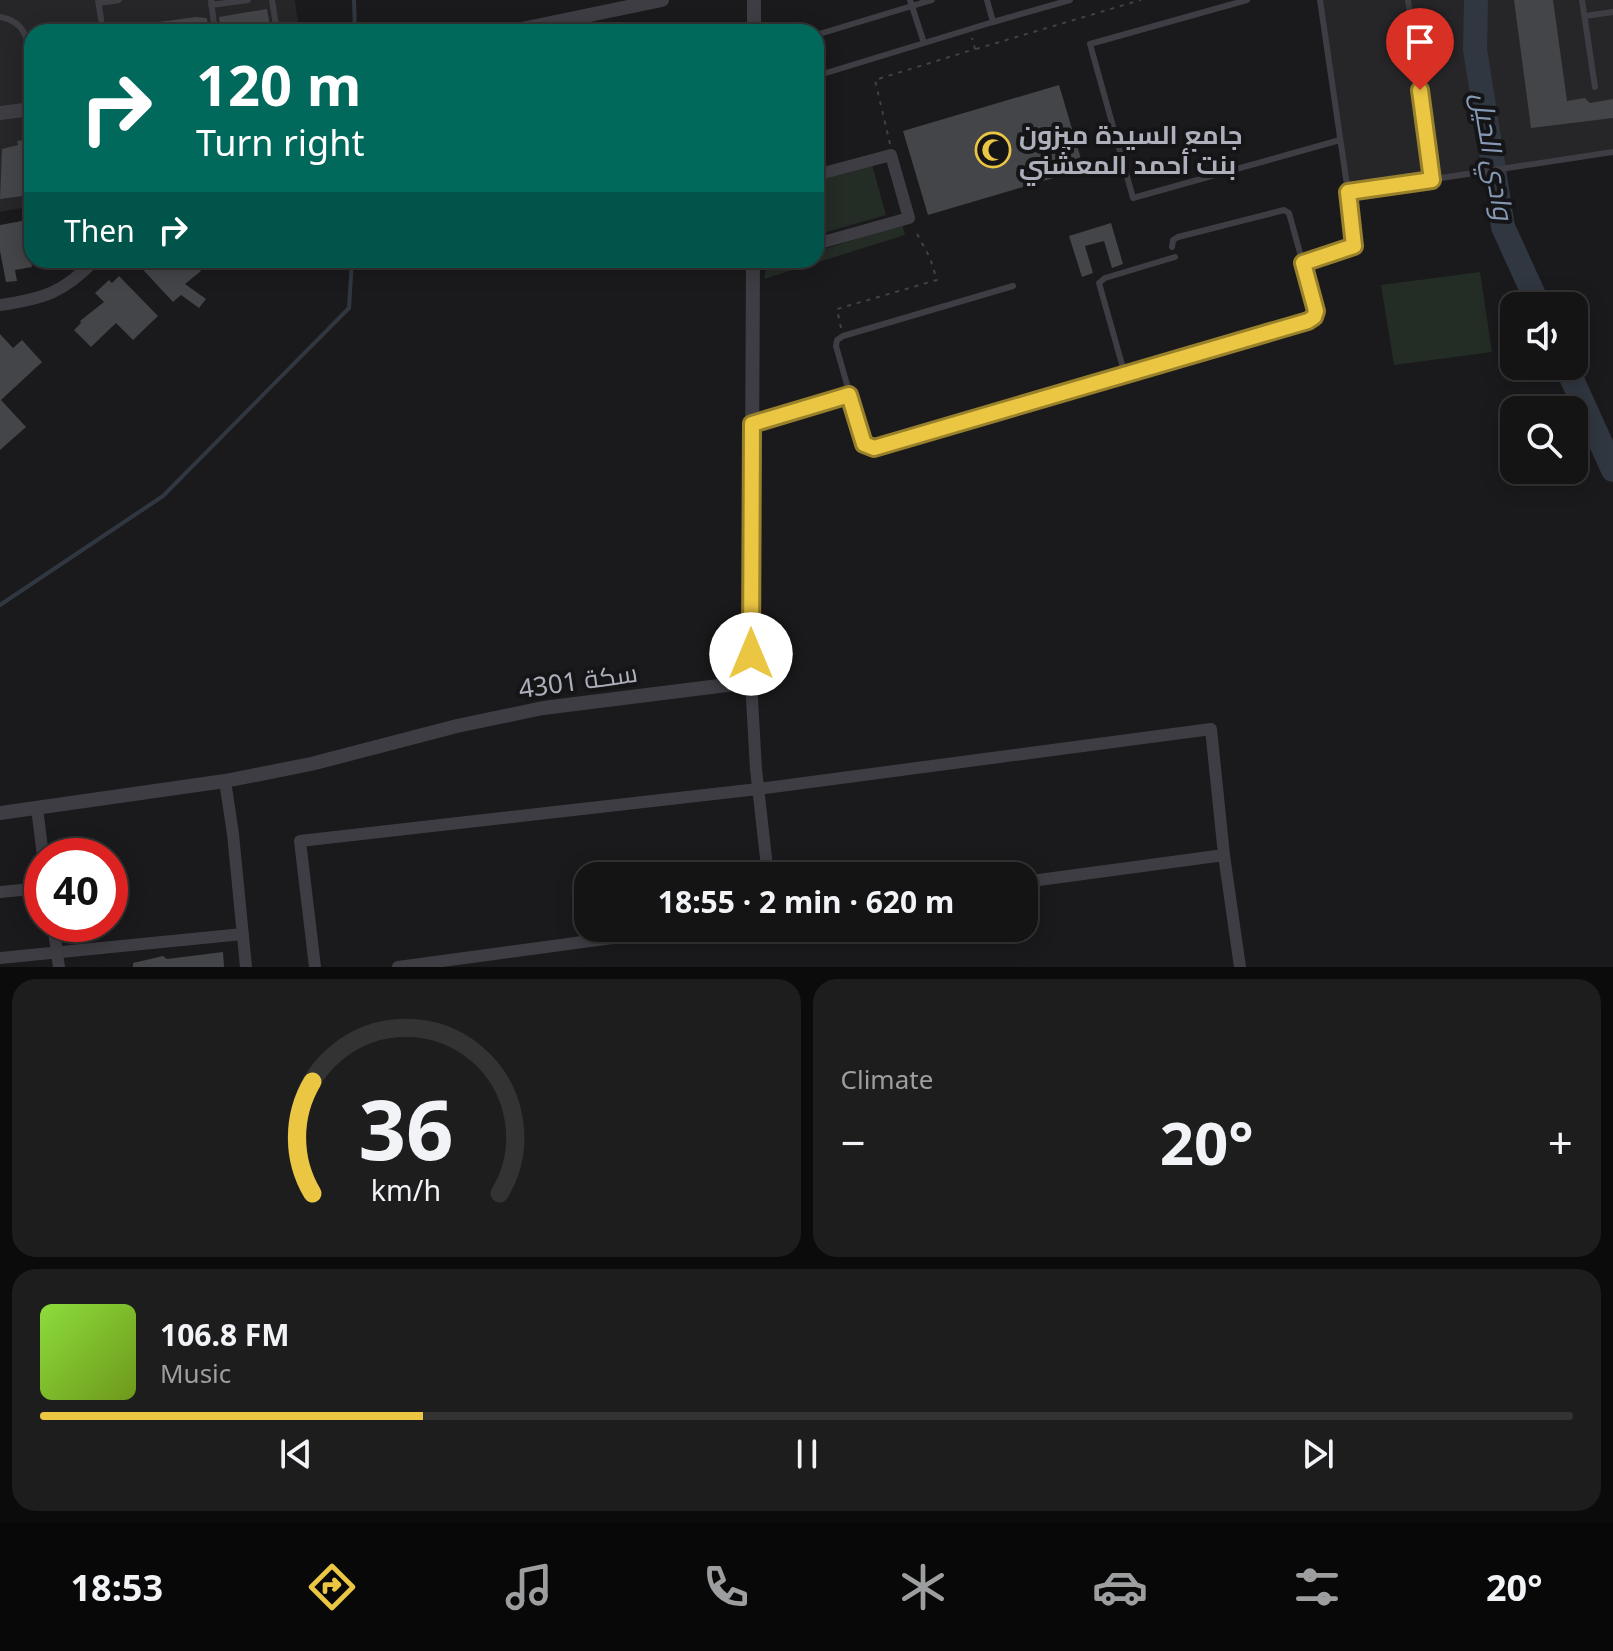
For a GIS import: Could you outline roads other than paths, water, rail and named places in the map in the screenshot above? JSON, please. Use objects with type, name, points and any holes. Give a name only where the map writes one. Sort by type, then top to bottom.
[{"type":"street","points":[[546,24],[662,0]]},
{"type":"street","points":[[754,0],[754,24]]},
{"type":"street","points":[[0,113],[24,110]]},
{"type":"street","points":[[824,173],[891,155],[909,218],[824,242]]},
{"type":"street","points":[[0,305],[40,299],[75,281],[87,268]]},
{"type":"street","points":[[755,268],[751,682],[766,862]]},
{"type":"street","name":"سكة 4301","points":[[0,813],[225,781],[311,764],[457,726],[543,708],[751,682]]},
{"type":"street","points":[[315,967],[300,841],[758,789],[1211,729],[1240,967]]},
{"type":"street","points":[[225,781],[246,967]]},
{"type":"street","points":[[37,808],[41,838]]},
{"type":"street","points":[[1038,880],[1224,855]]},
{"type":"street","points":[[0,892],[24,890]]},
{"type":"street","points":[[2,967],[0,957],[58,960],[243,934]]},
{"type":"street","points":[[398,967],[583,942]]},
{"type":"lane","points":[[102,24],[98,1],[119,0]]},
{"type":"lane","points":[[214,24],[211,2],[248,0]]},
{"type":"lane","points":[[272,0],[276,24]]},
{"type":"lane","points":[[824,32],[911,3],[932,0]]},
{"type":"lane","points":[[987,0],[993,22]]},
{"type":"lane","points":[[824,74],[1070,0]]},
{"type":"lane","points":[[1247,0],[1090,44],[1133,198],[1340,140]]},
{"type":"lane","points":[[1303,263],[1354,246],[1320,0]]},
{"type":"lane","points":[[1408,0],[1432,180]]},
{"type":"lane","points":[[1582,0],[1595,87]]},
{"type":"lane","points":[[911,3],[924,43]]},
{"type":"lane","points":[[1585,16],[1613,12]]},
{"type":"lane","points":[[0,17],[10,19],[24,32]]},
{"type":"lane","points":[[1348,192],[1613,152]]},
{"type":"lane","points":[[1013,286],[837,340],[836,346],[864,444],[874,448],[1314,317],[1316,311],[1289,213],[1284,210],[1178,237],[1173,240],[1172,247]]},
{"type":"lane","points":[[1125,375],[1099,283],[1105,278],[1175,257]]},
{"type":"lane","points":[[752,424],[849,395]]},
{"type":"waterway","points":[[354,0],[355,24]]},
{"type":"waterway","name":"وادي الحيل","points":[[1476,0],[1475,49],[1503,227],[1533,292]]},
{"type":"waterway","points":[[0,605],[163,496],[349,308],[352,268]]},
{"type":"waterway","name":"وادي الحيل","points":[[1572,380],[1613,470]]},
{"type":"place","name":"جامع السيدة ميزون بنت أحمد المعشني","points":[[993,150]]}]
